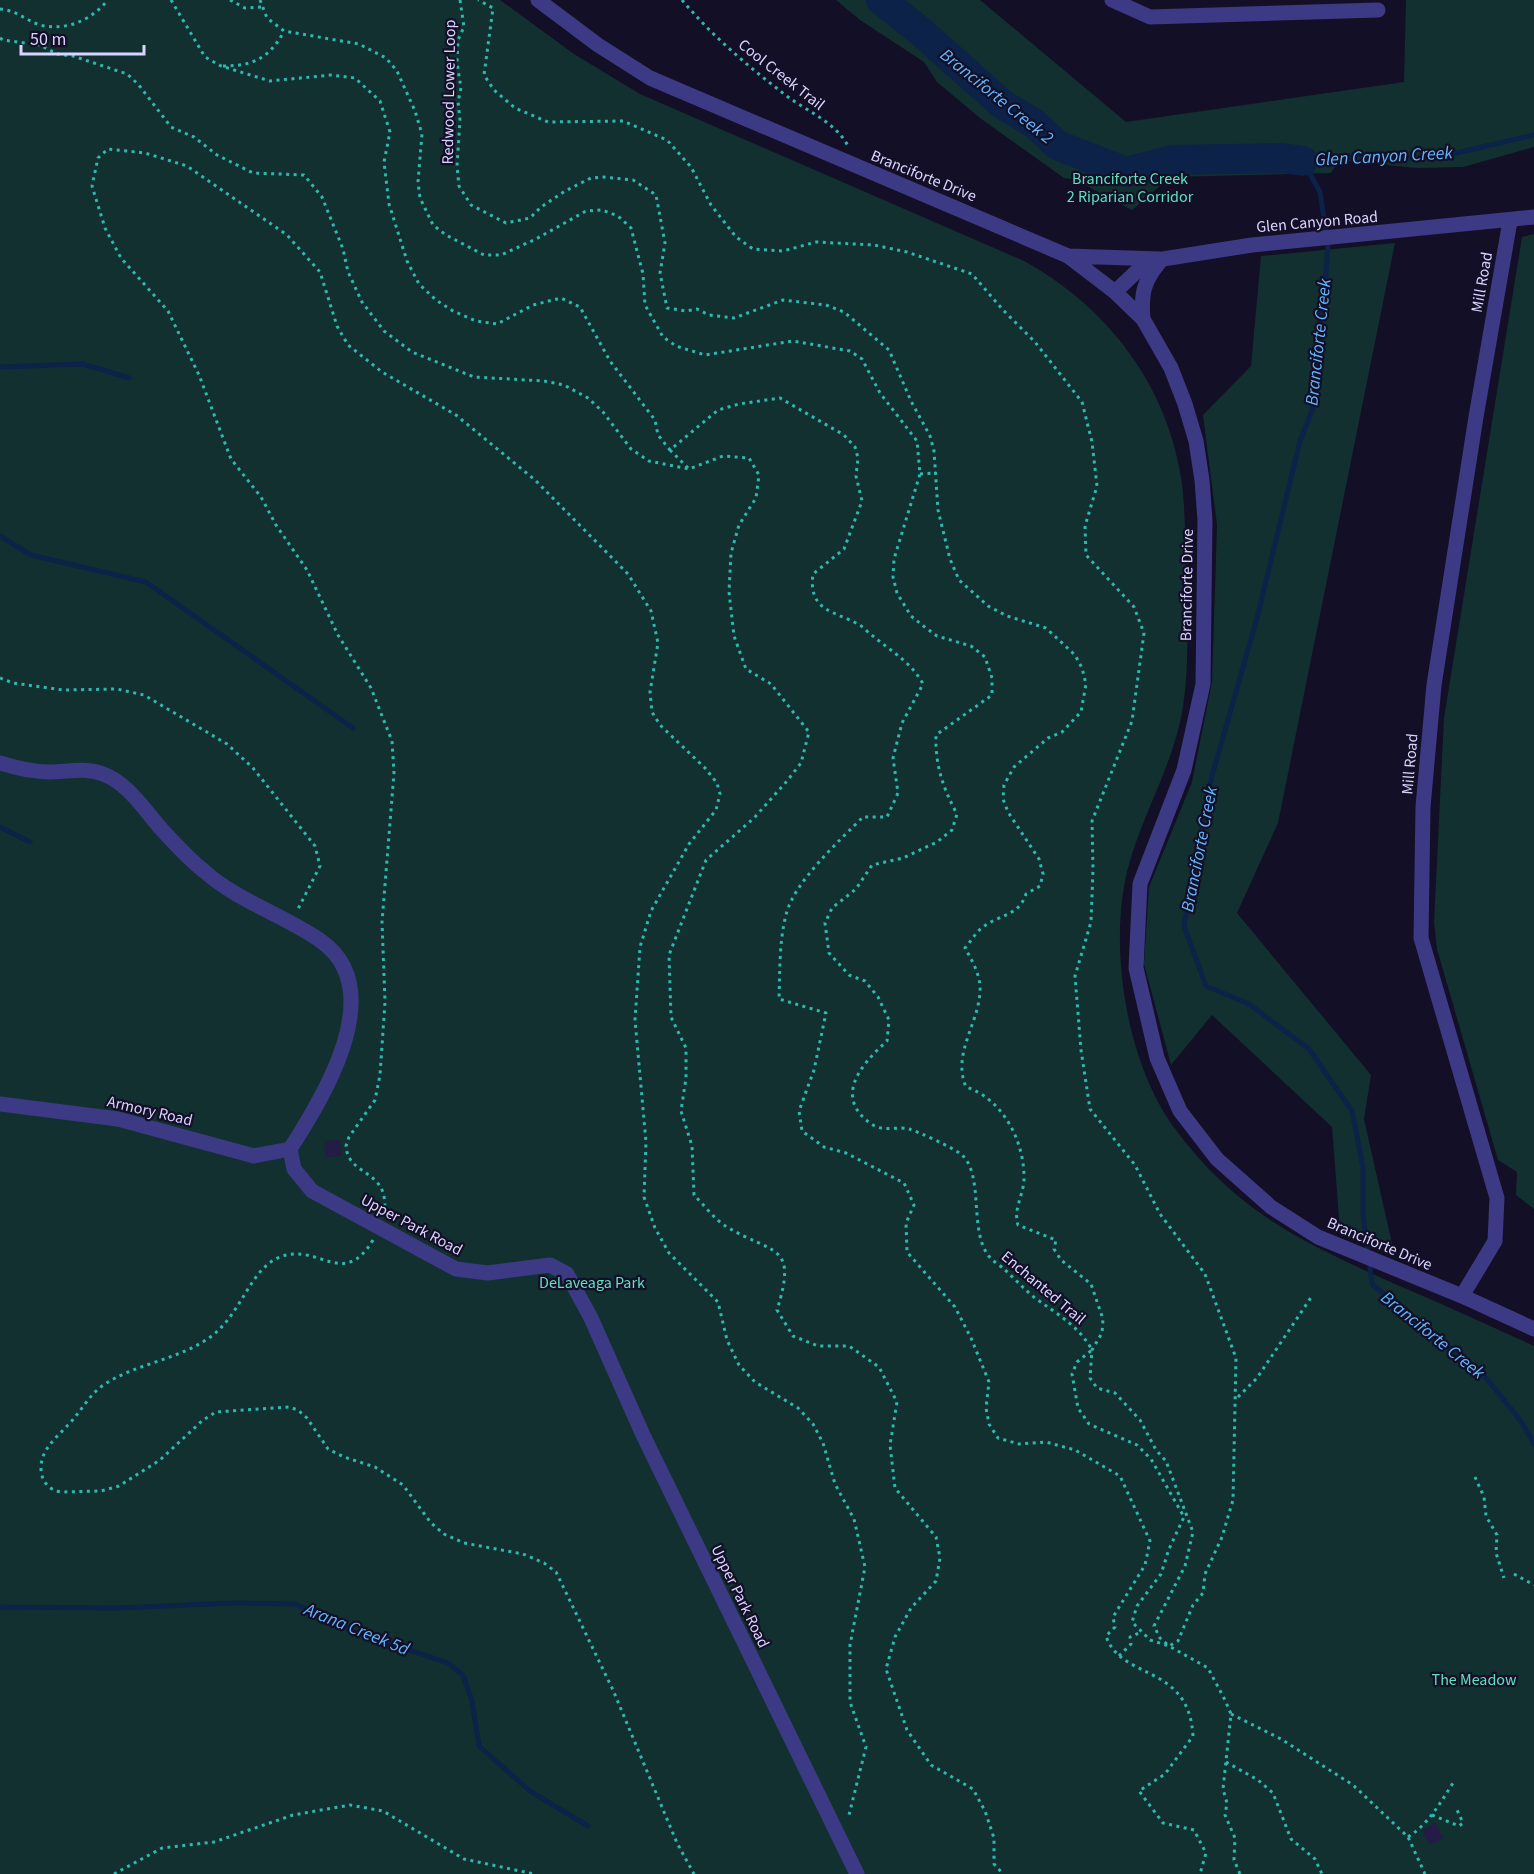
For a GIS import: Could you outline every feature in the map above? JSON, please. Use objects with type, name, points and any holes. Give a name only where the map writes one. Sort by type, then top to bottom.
[{"type":"street","name":"Branciforte Drive","points":[[538,0],[598,45],[650,78],[1068,256],[1115,292],[1143,319],[1171,368],[1196,441],[1205,520],[1203,684],[1184,771],[1140,884],[1136,968],[1157,1058],[1180,1111],[1217,1159],[1271,1207],[1318,1238],[1462,1296],[1534,1329]]},
{"type":"street","points":[[1112,0],[1150,17],[1285,7],[1378,10]]},
{"type":"street","name":"Glen Canyon Road","points":[[1115,292],[1136,272],[1163,259],[1252,245],[1534,217]]},
{"type":"street","name":"Mill Road","points":[[1462,1296],[1495,1241],[1497,1198],[1420,938],[1423,807],[1434,684],[1476,417],[1510,221]]},
{"type":"street","points":[[1068,256],[1163,259]]},
{"type":"street","points":[[1143,319],[1141,296],[1147,277],[1163,259]]},
{"type":"street","points":[[0,763],[23,770],[78,769],[103,774],[124,786],[165,834],[205,872],[246,901],[310,934],[337,955],[348,975],[350,995],[348,1028],[335,1072],[290,1149]]},
{"type":"street","name":"Armory Road","points":[[0,1104],[118,1119],[254,1156],[290,1149]]},
{"type":"street","name":"Upper Park Road","points":[[290,1149],[294,1169],[312,1191],[456,1269],[488,1273],[550,1265],[567,1274],[591,1318],[648,1445],[857,1874]]},
{"type":"path","points":[[0,9],[20,14],[44,26],[77,25],[100,9],[108,0]]},
{"type":"path","points":[[171,0],[205,57],[221,66],[270,81],[331,75],[355,78],[380,101],[390,132],[384,162],[389,204],[407,261],[419,284],[436,300],[453,311],[476,321],[497,324],[533,305],[561,298],[580,307],[596,341],[655,420],[658,435],[689,469]]},
{"type":"path","points":[[230,0],[245,8],[262,7]]},
{"type":"path","points":[[221,66],[241,66],[263,60],[276,47],[284,31],[267,18],[260,0]]},
{"type":"path","name":"Redwood Lower Loop","points":[[460,0],[464,27],[458,40],[457,63],[461,88],[458,102],[460,120],[457,166],[459,186],[471,206],[506,223],[530,218],[541,207],[565,191],[591,178],[633,180],[656,195],[665,243],[660,273],[667,308],[687,311],[697,309],[709,315],[735,318],[783,300],[826,305],[844,312],[889,350],[911,401],[930,436],[939,510],[950,559],[959,580],[988,606],[1007,616],[1046,628],[1075,655],[1086,684],[1081,712],[1075,721],[1048,738],[1014,767],[1004,785],[1003,799],[1008,812],[1035,853],[1043,874],[1040,886],[1026,894],[1023,905],[1014,913],[999,916],[980,928],[965,948],[976,968],[981,991],[966,1037],[960,1073],[966,1087],[982,1093],[997,1104],[1021,1145],[1024,1179],[1021,1200],[1015,1215],[1018,1225],[1056,1240],[1054,1249],[1061,1260],[1091,1284],[1103,1319],[1102,1333],[1092,1350],[1090,1378],[1097,1388],[1115,1393],[1140,1420],[1156,1450],[1166,1461],[1193,1532],[1185,1566],[1154,1626],[1160,1638],[1169,1646]]},
{"type":"path","points":[[478,0],[493,8],[484,75],[494,90],[515,108],[548,122],[623,121],[667,140],[691,167],[711,206],[735,237],[753,249],[783,251],[816,242],[874,245],[907,252],[972,274],[1035,342],[1082,402],[1092,442],[1097,486],[1085,526],[1086,555],[1134,607],[1144,633],[1132,721],[1092,821],[1094,869],[1091,922],[1075,976],[1086,1085],[1090,1109],[1135,1165],[1160,1214],[1205,1274],[1236,1358],[1238,1397],[1233,1500],[1230,1514],[1204,1575],[1203,1593],[1193,1605],[1178,1641],[1169,1646]]},
{"type":"path","name":"Cool Creek Trail","points":[[682,0],[708,31],[787,96],[841,133],[861,169]]},
{"type":"path","name":"Enchanted Trail","points":[[284,31],[366,46],[386,58],[397,71],[422,134],[418,173],[420,198],[433,225],[446,235],[484,255],[501,255],[536,239],[586,210],[602,210],[618,216],[631,228],[643,274],[645,305],[663,337],[690,353],[705,355],[794,342],[850,351],[862,359],[879,393],[917,441],[920,474],[894,559],[893,577],[897,593],[911,616],[926,628],[937,636],[971,646],[984,657],[992,678],[992,695],[936,735],[935,754],[940,777],[957,814],[952,830],[937,843],[919,852],[872,866],[856,889],[832,908],[825,923],[829,953],[849,975],[866,981],[878,997],[889,1020],[886,1041],[871,1055],[850,1092],[853,1108],[874,1126],[892,1130],[908,1128],[946,1145],[962,1156],[972,1168],[981,1243],[989,1256],[1022,1287],[1070,1323],[1085,1337],[1092,1350]]},
{"type":"path","points":[[0,38],[40,45],[57,54],[73,56],[127,74],[138,84],[171,127],[194,137],[217,155],[253,173],[304,175],[322,197],[343,249],[348,272],[372,319],[412,352],[474,377],[544,381],[564,385],[588,398],[603,412],[631,449],[649,461],[689,469],[723,456],[749,458],[759,475],[756,498],[739,525],[731,553],[729,592],[734,636],[746,669],[771,684],[809,732],[801,763],[788,782],[754,818],[706,860],[669,955],[670,1017],[686,1048],[686,1078],[681,1111],[692,1146],[694,1195],[726,1227],[765,1244],[782,1257],[786,1280],[777,1310],[793,1336],[818,1346],[849,1346],[879,1367],[897,1402],[890,1446],[895,1488],[936,1537],[940,1558],[936,1581],[911,1608],[895,1637],[886,1669],[907,1730],[931,1765],[973,1789],[985,1811],[994,1838],[994,1864],[1003,1874]]},
{"type":"path","points":[[694,1874],[677,1842],[613,1690],[556,1572],[530,1557],[464,1543],[444,1534],[431,1523],[403,1485],[375,1467],[328,1449],[313,1426],[298,1410],[284,1407],[216,1412],[203,1420],[160,1460],[112,1489],[61,1492],[53,1490],[45,1482],[42,1461],[49,1444],[103,1384],[184,1352],[209,1338],[237,1310],[260,1270],[273,1261],[286,1255],[302,1254],[332,1264],[345,1265],[356,1260],[367,1250],[380,1227],[385,1205],[384,1191],[354,1163],[346,1146],[349,1137],[375,1100],[380,1075],[385,1002],[382,922],[394,773],[392,741],[371,688],[338,635],[307,570],[276,525],[261,497],[231,459],[200,375],[168,311],[121,258],[105,228],[92,186],[98,158],[108,149],[145,153],[187,166],[287,235],[320,272],[341,336],[348,345],[382,372],[456,415],[527,473],[628,574],[651,611],[658,643],[650,692],[652,712],[660,725],[705,768],[717,783],[720,794],[716,810],[689,844],[651,911],[640,947],[635,1020],[646,1142],[644,1197],[655,1228],[669,1253],[718,1302],[727,1340],[739,1365],[755,1382],[798,1408],[813,1424],[823,1443],[835,1484],[854,1519],[865,1567],[850,1645],[850,1702],[866,1748],[848,1825]]},
{"type":"path","points":[[670,450],[718,410],[739,404],[780,398],[844,435],[855,447],[858,458],[856,476],[862,501],[859,516],[844,549],[813,574],[811,586],[818,602],[842,619],[859,624],[890,647],[900,660],[915,669],[923,684],[902,723],[893,758],[898,793],[887,817],[863,817],[816,866],[790,903],[786,914],[779,999],[826,1012],[814,1070],[799,1111],[802,1131],[824,1147],[846,1152],[904,1183],[914,1205],[906,1223],[907,1252],[955,1306],[971,1338],[989,1382],[986,1408],[989,1424],[998,1438],[1018,1444],[1046,1442],[1075,1450],[1120,1476],[1150,1541],[1145,1565],[1113,1617],[1115,1627],[1106,1636],[1110,1648],[1119,1656],[1155,1676],[1182,1695],[1192,1719],[1193,1736],[1176,1757],[1172,1767],[1139,1791],[1163,1823],[1194,1830],[1206,1853],[1200,1874]]},
{"type":"path","points":[[920,474],[936,473]]},
{"type":"path","points":[[0,678],[13,683],[63,690],[117,689],[144,695],[227,744],[254,768],[315,846],[320,867],[298,909],[309,925],[310,934]]},
{"type":"path","points":[[1238,1397],[1257,1378],[1312,1296]]},
{"type":"path","points":[[1092,1350],[1077,1362],[1072,1374],[1078,1408],[1089,1424],[1137,1445],[1151,1459],[1184,1517],[1169,1549],[1161,1574],[1137,1606],[1132,1622],[1150,1640],[1169,1646],[1208,1668],[1231,1714],[1223,1789],[1227,1803],[1225,1815],[1232,1827],[1234,1860],[1240,1874]]},
{"type":"path","points":[[1475,1477],[1484,1497],[1486,1516],[1497,1535],[1496,1553],[1504,1578]]},
{"type":"path","points":[[1514,1574],[1534,1585]]},
{"type":"path","points":[[1119,1656],[1131,1644],[1130,1637],[1141,1632]]},
{"type":"path","points":[[1231,1714],[1281,1739],[1353,1785],[1408,1837],[1425,1874]]},
{"type":"path","points":[[1226,1762],[1258,1780],[1273,1793],[1291,1839],[1316,1858],[1322,1874]]},
{"type":"path","points":[[1408,1837],[1419,1830],[1432,1815],[1455,1780]]},
{"type":"path","points":[[114,1874],[162,1848],[222,1840],[293,1815],[350,1805],[383,1811],[464,1859],[534,1874]]},
{"type":"path","points":[[1432,1815],[1459,1826],[1463,1823],[1457,1810]]},
{"type":"green space","name":"DeLaveaga Park","points":[[0,0],[500,0],[574,54],[640,94],[1024,261],[1054,279],[1106,324],[1128,351],[1162,410],[1181,477],[1185,516],[1187,666],[1184,701],[1170,756],[1128,868],[1122,899],[1121,966],[1125,1002],[1133,1036],[1143,1069],[1173,1126],[1197,1156],[1246,1203],[1273,1222],[1330,1254],[1534,1346],[1534,1874],[0,1874]]},
{"type":"green space","name":"Branciforte Creek 2 Riparian Corridor","points":[[836,0],[980,0],[1126,122],[1404,82],[1406,0],[1534,0],[1534,147],[1463,167],[1416,168],[1339,160],[1331,173],[1170,177],[1132,210],[1076,180],[1064,178],[980,118],[937,82],[924,62],[860,20]]},
{"type":"green space","points":[[1534,234],[1534,1209],[1516,1195],[1517,1172],[1498,1160],[1437,949],[1434,922],[1444,718],[1522,237]]},
{"type":"green space","points":[[1395,243],[1278,823],[1237,913],[1371,1075],[1364,1119],[1395,1257],[1340,1231],[1332,1127],[1212,1015],[1171,1065],[1144,964],[1149,887],[1192,782],[1212,682],[1217,525],[1203,415],[1251,366],[1261,256]]},
{"type":"building","points":[[340,1140],[341,1156],[326,1157],[325,1141]]},
{"type":"building","points":[[1435,1823],[1443,1838],[1430,1845],[1422,1831]]},
{"type":"waterway","name":"Branciforte Creek 2","points":[[881,0],[920,31],[1002,104],[1035,124],[1057,145],[1126,172],[1172,160],[1282,158],[1303,161]]},
{"type":"waterway","name":"Branciforte Creek","points":[[1534,135],[1443,156],[1388,159],[1357,155],[1303,161],[1320,192],[1328,245],[1324,299],[1317,337],[1313,408],[1300,441],[1257,618],[1212,776],[1184,926],[1206,986],[1249,1004],[1309,1049],[1352,1111],[1363,1167],[1363,1214],[1372,1284],[1487,1379],[1520,1420],[1534,1444]]},
{"type":"waterway","points":[[0,367],[83,364],[129,378]]},
{"type":"waterway","points":[[0,536],[31,555],[146,582],[353,728]]},
{"type":"waterway","points":[[0,827],[30,842]]},
{"type":"waterway","name":"Arana Creek 5d","points":[[0,1607],[118,1608],[234,1603],[295,1604],[327,1617],[352,1631],[448,1663],[463,1675],[472,1701],[479,1746],[530,1791],[588,1826]]},
{"type":"water label","name":"Glen Canyon Creek","points":[[1384,156]]},
{"type":"park label","name":"The Meadow","points":[[1474,1679]]}]
